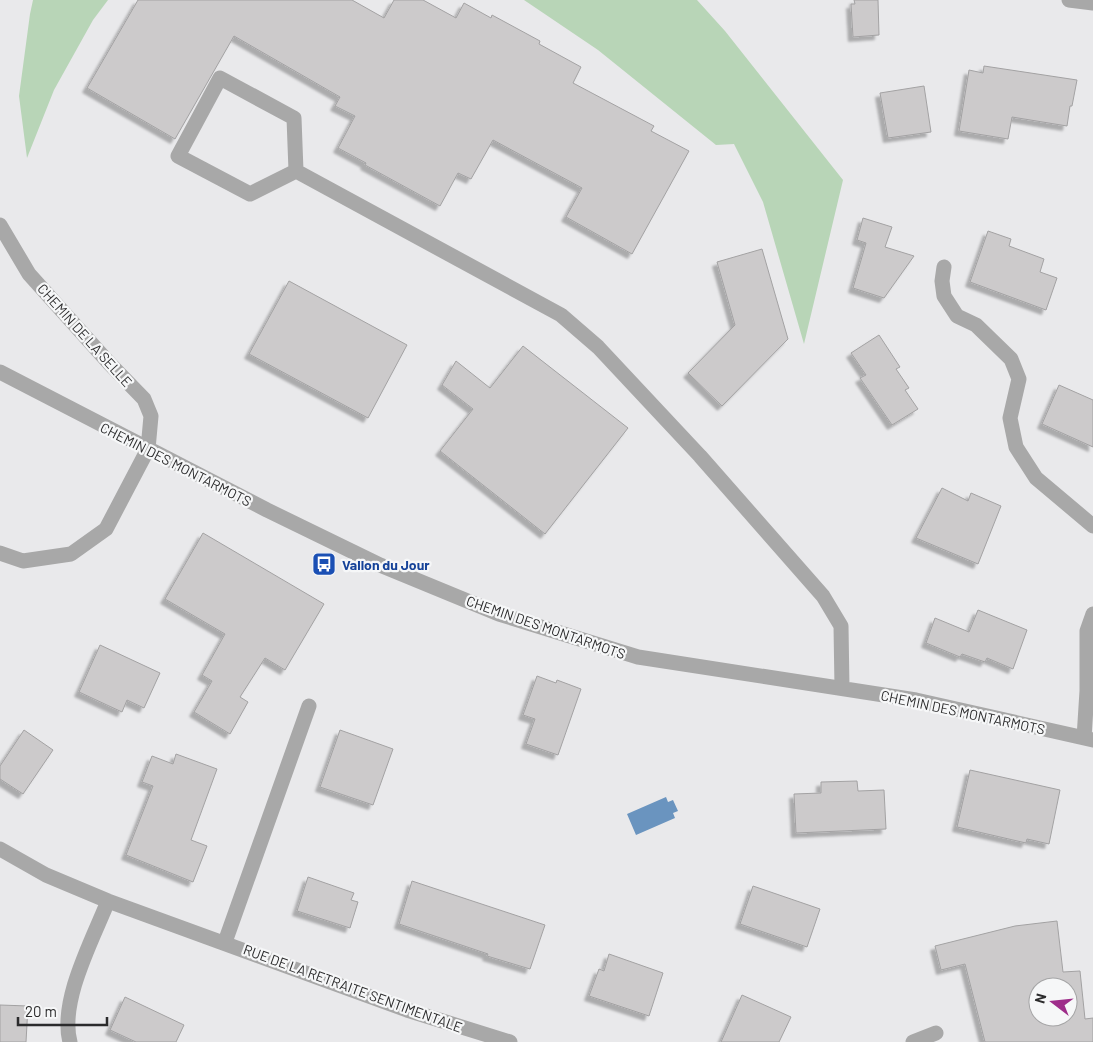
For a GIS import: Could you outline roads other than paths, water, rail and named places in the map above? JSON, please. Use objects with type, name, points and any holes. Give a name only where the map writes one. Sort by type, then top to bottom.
[{"type":"street","points":[[1069,0],[1093,3]]},
{"type":"street","points":[[220,78],[294,118],[296,171],[250,194],[178,156],[220,78]]},
{"type":"street","points":[[296,171],[561,315],[598,347],[700,456],[823,596],[841,626],[842,688]]},
{"type":"street","name":"CHEMIN DE LA SELLE","points":[[0,226],[29,274],[144,399],[151,416],[148,449]]},
{"type":"street","points":[[944,267],[942,281],[944,296],[957,316],[976,325],[1011,359],[1019,379],[1010,418],[1016,447],[1036,478],[1093,526]]},
{"type":"street","name":"CHEMIN DES MONTARMOTS","points":[[0,372],[251,503],[375,562],[498,614],[638,657],[916,700],[1089,739],[1087,630],[1093,614]]},
{"type":"street","points":[[0,553],[23,561],[71,554],[106,529],[148,449]]},
{"type":"street","name":"RUE DE LA RETRAITE SENTIMENTALE","points":[[225,942],[309,706]]},
{"type":"street","name":"RUE DE LA RETRAITE SENTIMENTALE","points":[[0,849],[46,875],[108,901],[225,942],[407,1010],[510,1042]]},
{"type":"street","points":[[70,1042],[68,1032],[74,984],[108,901]]},
{"type":"street","points":[[913,1042],[936,1033]]},
{"type":"water","points":[[666,797],[668,802],[673,800],[678,811],[673,813],[675,818],[636,835],[627,814]]},
{"type":"place","name":"Vallon du Jour","points":[[324,564]]}]
